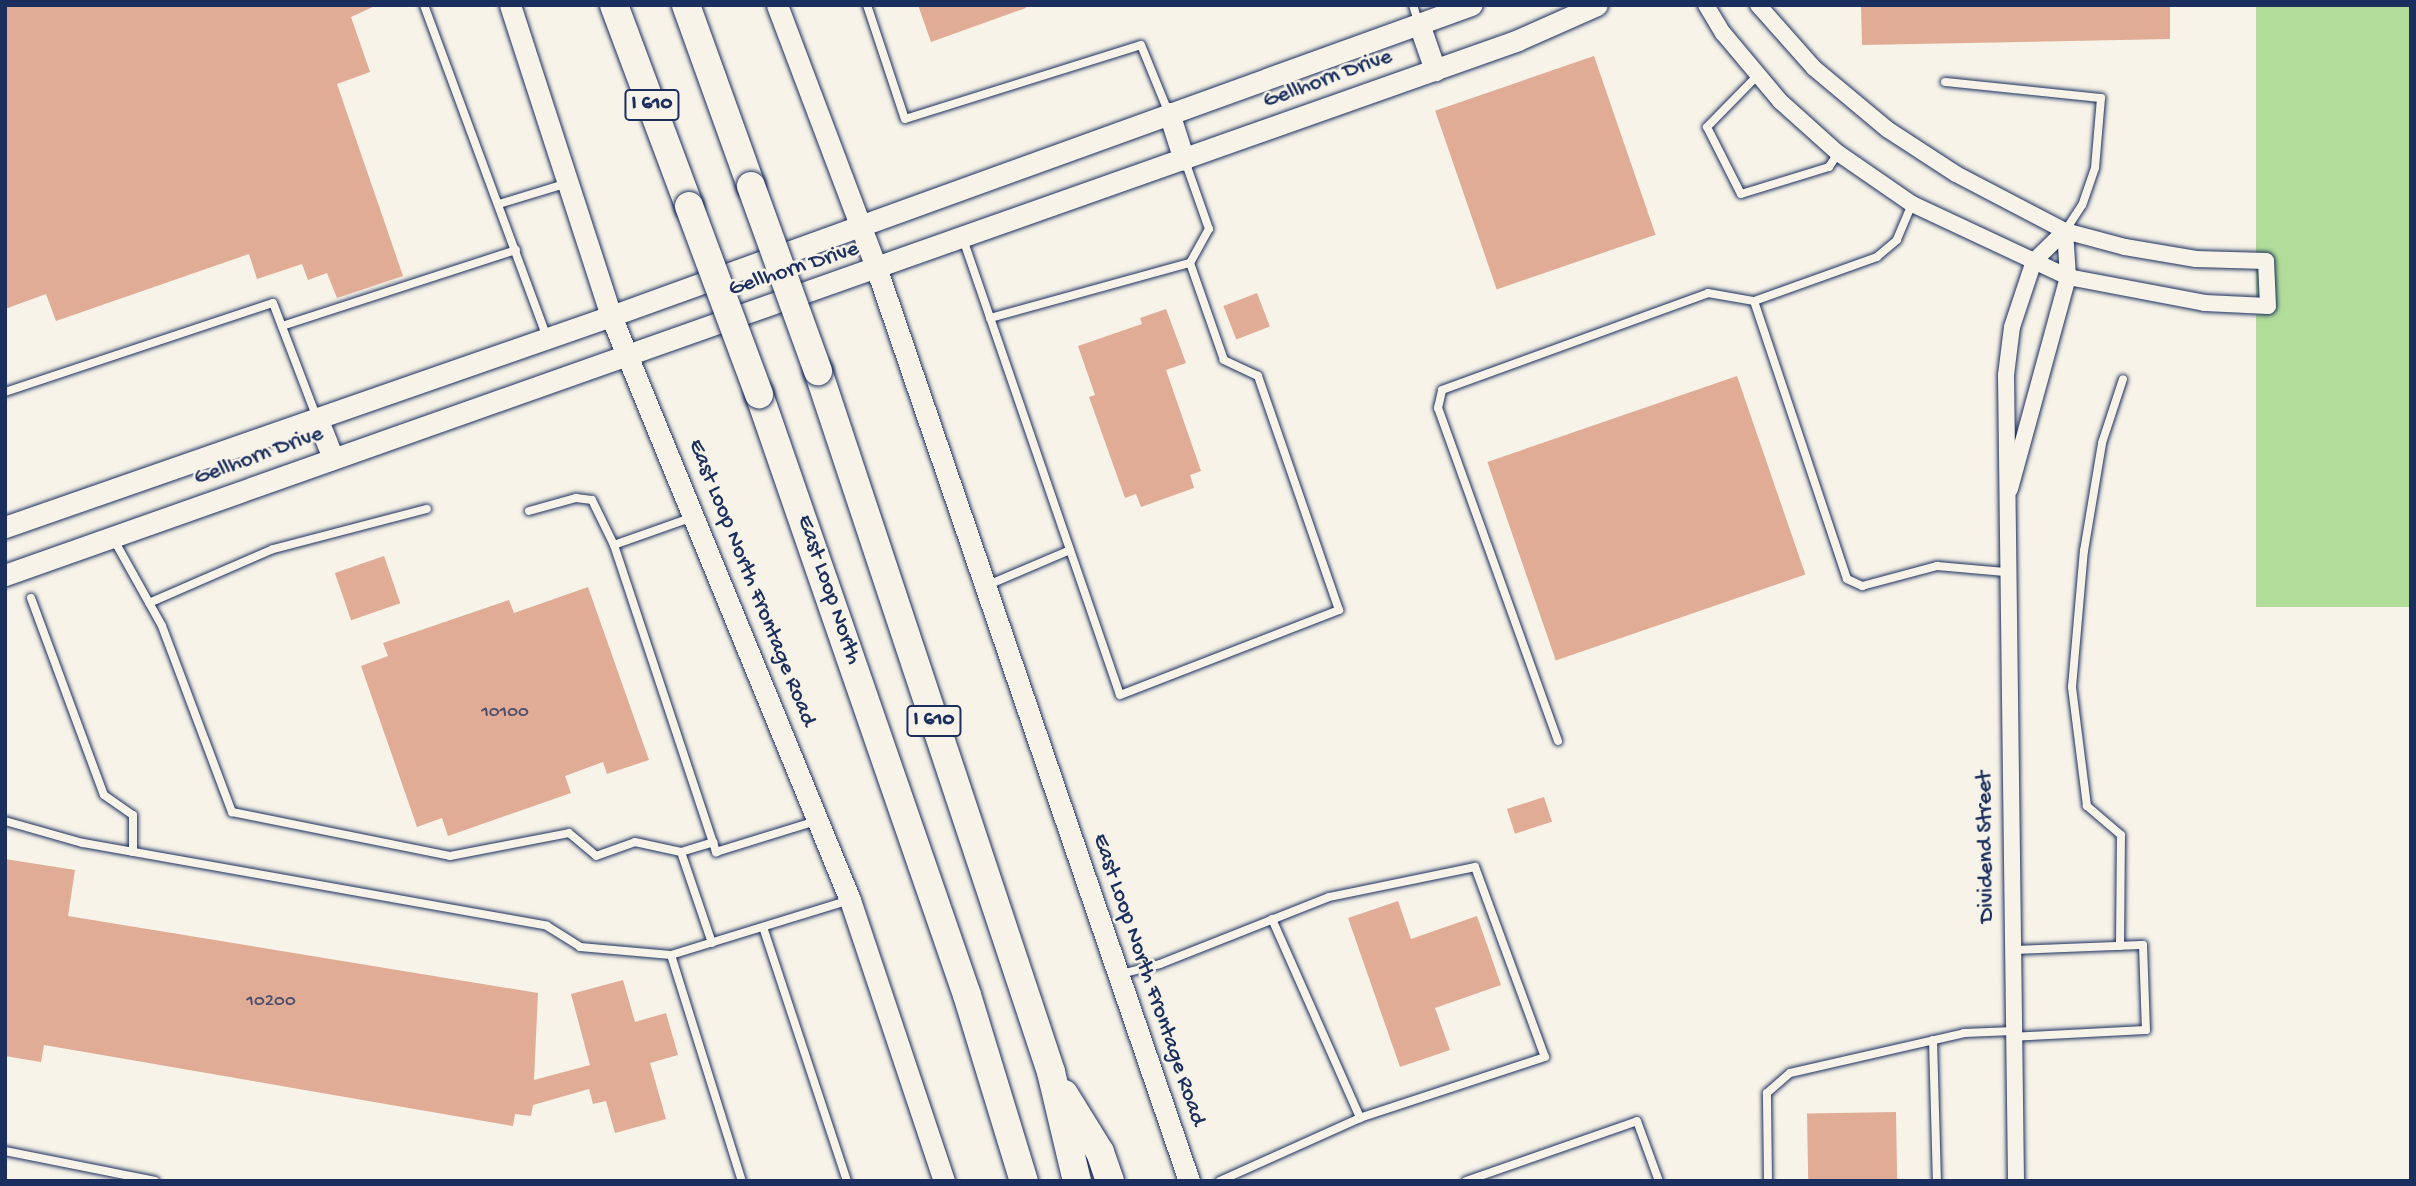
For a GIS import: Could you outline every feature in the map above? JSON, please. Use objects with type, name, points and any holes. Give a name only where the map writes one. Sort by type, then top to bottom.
[{"type":"highway","name":"East Loop North","points":[[614,5],[759,394],[967,995],[1024,1181]]},
{"type":"highway","name":"I 610","points":[[686,5],[818,371],[1051,1072],[1077,1181]]},
{"type":"highway","points":[[1051,1072],[1100,1152],[1110,1181]]},
{"type":"main road","name":"East Loop North Frontage Road","points":[[510,5],[611,316],[629,352],[850,900],[944,1181]]},
{"type":"main road","name":"East Loop North Frontage Road","points":[[777,5],[877,270],[1189,1181]]},
{"type":"main road","name":"Gellhorn Drive","points":[[5,527],[611,316],[1169,113],[1416,15],[1471,5]]},
{"type":"main road","name":"Gellhorn Drive","points":[[5,575],[629,352],[877,270],[1435,70],[1597,5]]},
{"type":"main road","points":[[1416,15],[1435,70]]},
{"type":"main road","points":[[1169,113],[1184,160]]},
{"type":"main road","points":[[317,418],[333,458]]},
{"type":"street","points":[[1706,5],[1758,75],[1838,153],[1912,204],[2068,276],[2204,303],[2268,306],[2266,261],[2196,259],[2125,247],[2065,231],[1956,174],[1887,129],[1814,68],[1758,5]]},
{"type":"street","name":"Dividend Street","points":[[2016,1181],[2004,512],[2006,375],[2012,327],[2034,261],[2065,231]]},
{"type":"street","name":"Dividend Street","points":[[2004,512],[2068,276],[2065,231]]},
{"type":"lane","points":[[425,5],[547,337]]},
{"type":"lane","points":[[867,5],[905,119],[1141,45],[1169,113]]},
{"type":"lane","points":[[1758,75],[1707,127],[1741,194],[1829,167],[1838,153]]},
{"type":"lane","points":[[1945,82],[2101,98],[2095,168],[2082,205],[2065,231]]},
{"type":"lane","points":[[990,318],[1190,263],[1209,229],[1184,160]]},
{"type":"lane","points":[[499,204],[568,183]]},
{"type":"lane","points":[[1558,741],[1438,408],[1442,390],[1708,293],[1754,301],[1877,257],[1897,240],[1912,204]]},
{"type":"lane","points":[[963,239],[1121,695],[1339,610],[1258,376],[1224,360],[1190,263]]},
{"type":"lane","points":[[282,326],[516,250]]},
{"type":"lane","points":[[1754,301],[1847,579],[1862,586],[1937,566],[2005,572]]},
{"type":"lane","points":[[5,392],[76,365],[273,303],[317,418]]},
{"type":"lane","points":[[2120,946],[2121,835],[2087,806],[2071,687],[2098,470],[2123,379]]},
{"type":"lane","points":[[529,511],[576,498],[592,500],[614,545],[716,852],[818,820]]},
{"type":"lane","points":[[149,603],[273,549],[427,509]]},
{"type":"lane","points":[[614,545],[696,516]]},
{"type":"lane","points":[[112,537],[149,603],[232,812],[450,856],[569,832],[596,856],[635,842],[681,852],[713,842]]},
{"type":"lane","points":[[985,586],[1070,550]]},
{"type":"lane","points":[[31,598],[104,795],[133,815],[133,852]]},
{"type":"lane","points":[[5,821],[133,852],[547,926],[580,947],[671,955],[764,930],[850,900]]},
{"type":"lane","points":[[681,852],[712,943]]},
{"type":"lane","points":[[1118,975],[1329,897],[1475,867],[1545,1057],[1360,1118],[1220,1181]]},
{"type":"lane","points":[[1272,919],[1360,1118]]},
{"type":"lane","points":[[764,930],[847,1181]]},
{"type":"lane","points":[[1768,1181],[1767,1093],[1790,1073],[1933,1040],[2014,1034],[2146,1030],[2143,945],[2012,950]]},
{"type":"lane","points":[[671,955],[742,1181]]},
{"type":"lane","points":[[1933,1040],[1937,1181]]},
{"type":"lane","points":[[1466,1181],[1637,1121],[1659,1181]]},
{"type":"lane","points":[[5,1151],[155,1181]]},
{"type":"green space","points":[[2256,5],[2411,5],[2411,607],[2256,607]]},
{"type":"building","points":[[5,5],[377,5],[351,17],[370,72],[337,84],[403,276],[337,298],[327,273],[308,280],[302,264],[257,279],[249,254],[56,321],[46,294],[5,309]]},
{"type":"building","points":[[918,5],[1026,5],[1026,8],[931,42]]},
{"type":"building","points":[[1861,5],[2170,5],[2170,39],[1862,45]]},
{"type":"building","points":[[1594,56],[1656,235],[1497,289],[1435,111]]},
{"type":"building","points":[[1257,293],[1270,327],[1236,340],[1223,306]]},
{"type":"building","points":[[1166,309],[1186,363],[1166,370],[1201,471],[1190,475],[1194,488],[1141,507],[1136,494],[1125,498],[1089,397],[1095,395],[1078,346],[1142,324],[1140,318]]},
{"type":"building","points":[[1737,376],[1805,575],[1556,661],[1487,462]]},
{"type":"building","points":[[384,556],[400,603],[351,620],[335,573]]},
{"type":"building","points":[[588,587],[649,760],[607,774],[603,762],[565,776],[571,793],[448,836],[442,818],[417,827],[361,666],[388,656],[383,643],[509,600],[514,613]]},
{"type":"building","points":[[1544,797],[1552,822],[1515,834],[1507,809]]},
{"type":"building","points":[[5,859],[75,870],[68,916],[538,993],[534,1080],[590,1065],[571,994],[623,980],[635,1022],[666,1013],[678,1055],[650,1063],[666,1119],[615,1133],[606,1101],[593,1104],[589,1089],[533,1105],[531,1116],[515,1114],[513,1126],[44,1045],[41,1062],[5,1056]]},
{"type":"building","points":[[1398,901],[1411,939],[1477,916],[1501,985],[1435,1008],[1450,1050],[1400,1067],[1348,918]]},
{"type":"building","points":[[1896,1112],[1897,1181],[1808,1181],[1807,1114]]}]
